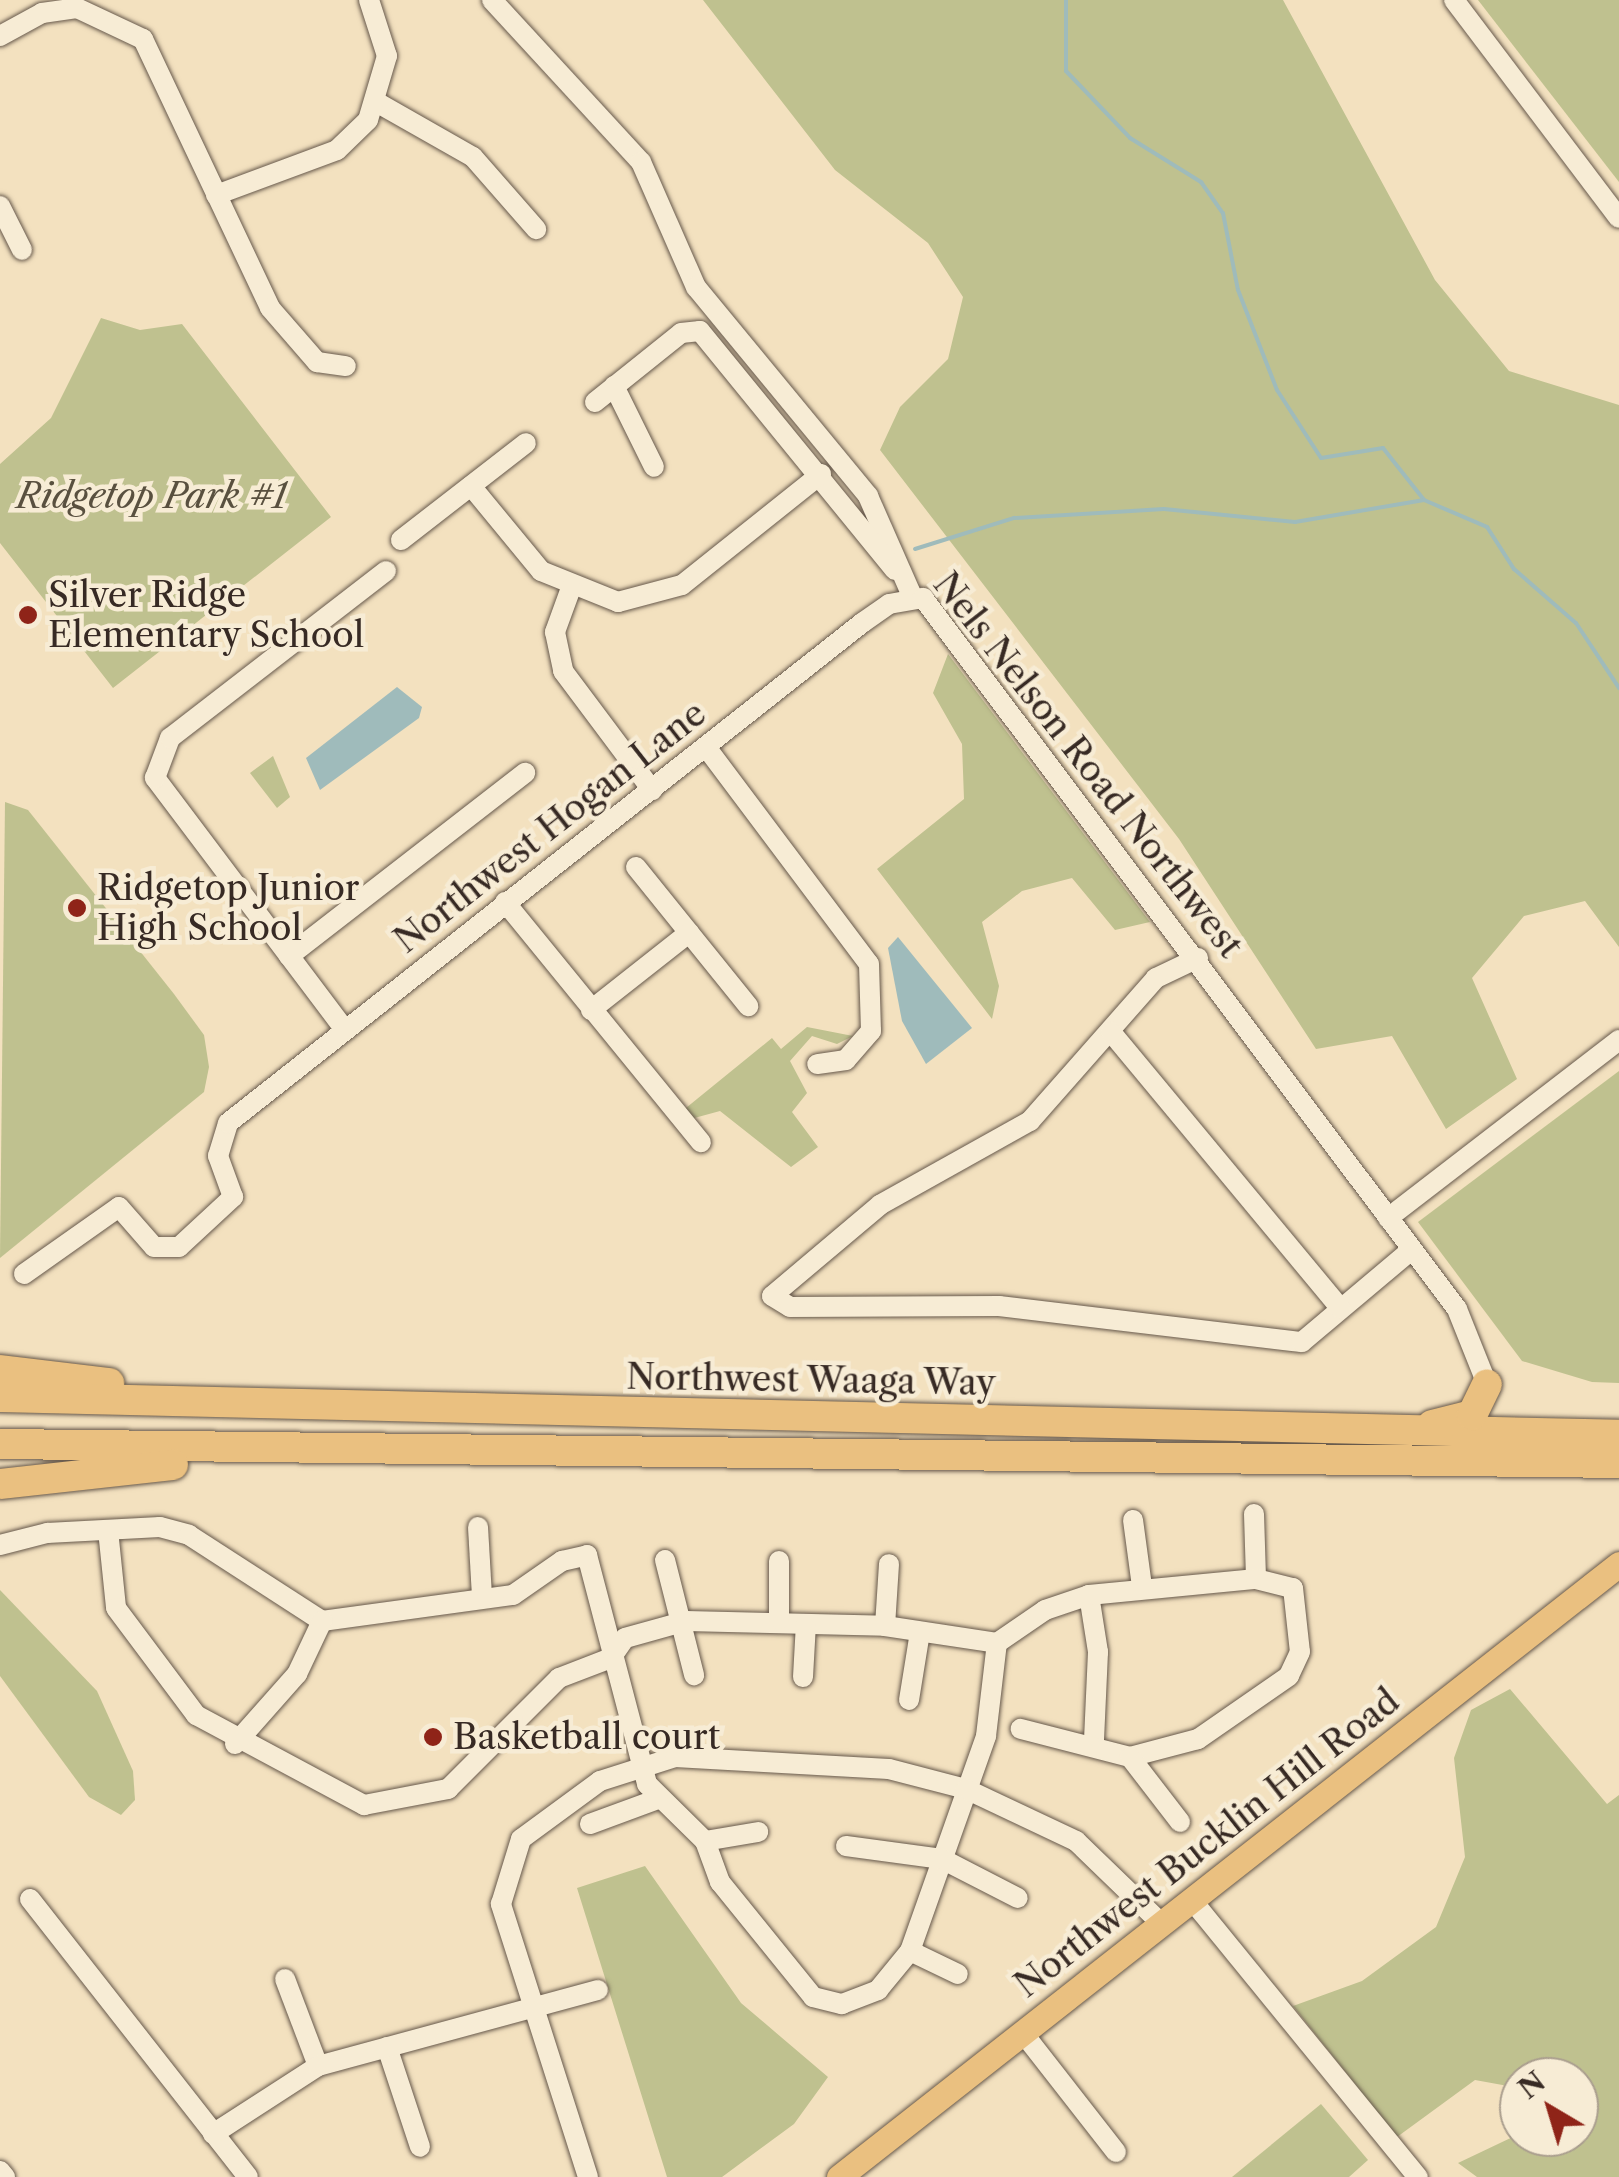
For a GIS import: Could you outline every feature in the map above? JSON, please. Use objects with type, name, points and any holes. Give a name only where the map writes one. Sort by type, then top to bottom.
[{"type":"highway","points":[[0,1370],[241,1403]]},
{"type":"highway","points":[[1354,1432],[1453,1424],[1472,1416],[1486,1384],[1523,1426],[1615,1445]]},
{"type":"highway","name":"Northwest Waaga Way","points":[[0,1398],[1354,1432],[1615,1445]]},
{"type":"highway","points":[[0,1444],[326,1452],[1615,1445]]},
{"type":"highway","points":[[0,1484],[326,1452]]},
{"type":"main road","name":"Northwest Bucklin Hill Road","points":[[838,2177],[1619,1564]]},
{"type":"street","points":[[216,195],[337,150],[378,103],[388,56],[368,0]]},
{"type":"street","name":"Nels Nelson Road Northwest","points":[[492,0],[641,162],[696,288],[868,496],[911,593],[933,604],[1470,1329],[1486,1384]]},
{"type":"street","points":[[1454,0],[1619,218]]},
{"type":"street","points":[[0,36],[59,8],[128,26],[154,56],[216,195],[282,326],[317,362],[346,366]]},
{"type":"street","points":[[378,103],[472,157],[536,228]]},
{"type":"street","points":[[0,206],[22,250]]},
{"type":"street","points":[[596,402],[680,332],[700,331],[822,474],[911,593]]},
{"type":"street","points":[[614,386],[654,467]]},
{"type":"street","points":[[401,540],[526,443]]},
{"type":"street","points":[[470,486],[520,552],[571,588],[618,602],[664,596],[822,474]]},
{"type":"street","points":[[344,1030],[162,793],[157,762],[170,738],[386,571]]},
{"type":"street","points":[[571,588],[556,632],[564,670],[652,790]]},
{"type":"street","name":"Northwest Hogan Lane","points":[[24,1274],[119,1206],[154,1247],[180,1247],[232,1197],[218,1156],[228,1123],[862,623],[911,593]]},
{"type":"street","points":[[706,748],[869,964],[871,1031],[846,1060],[817,1064]]},
{"type":"street","points":[[289,956],[525,773]]},
{"type":"street","points":[[636,867],[748,1006]]},
{"type":"street","points":[[505,902],[702,1142]]},
{"type":"street","points":[[592,1010],[689,933]]},
{"type":"street","points":[[1198,958],[1156,978],[1030,1121],[880,1205],[772,1296],[790,1307],[999,1306],[1302,1342],[1410,1251]]},
{"type":"street","points":[[1111,1032],[1340,1308]]},
{"type":"street","points":[[1388,1218],[1619,1040]]},
{"type":"street","points":[[1254,1514],[1256,1579]]},
{"type":"street","points":[[1133,1520],[1142,1588]]},
{"type":"street","points":[[478,1527],[482,1597]]},
{"type":"street","points":[[108,1530],[116,1608],[136,1641],[196,1715],[235,1744],[364,1805],[392,1806],[448,1789],[559,1678],[617,1648],[686,1621],[779,1619],[806,1624],[885,1626],[997,1643],[1045,1610],[1089,1595],[1256,1579],[1293,1588],[1300,1652],[1289,1676],[1198,1740],[1130,1757]]},
{"type":"street","points":[[0,1545],[108,1530],[189,1535],[322,1620],[513,1595],[562,1561],[587,1555],[617,1648],[643,1766],[658,1799],[705,1841],[720,1882],[813,1997],[861,2000],[910,1951],[986,1736],[997,1643]]},
{"type":"street","points":[[664,1560],[686,1621],[694,1674]]},
{"type":"street","points":[[779,1562],[779,1619]]},
{"type":"street","points":[[885,1626],[889,1564]]},
{"type":"street","points":[[1089,1595],[1098,1652],[1094,1741]]},
{"type":"street","points":[[235,1744],[297,1674],[322,1620]]},
{"type":"street","points":[[803,1677],[806,1624]]},
{"type":"street","points":[[910,1700],[920,1632]]},
{"type":"street","points":[[1021,1729],[1094,1741],[1130,1757],[1180,1822]]},
{"type":"street","points":[[588,2177],[528,2002],[502,1904],[521,1839],[558,1804],[643,1766],[675,1758],[834,1760],[966,1789],[1076,1842],[1161,1924]]},
{"type":"street","points":[[590,1824],[658,1799]]},
{"type":"street","points":[[705,1841],[758,1832]]},
{"type":"street","points":[[846,1846],[942,1858],[1018,1898]]},
{"type":"street","points":[[30,1899],[248,2177]]},
{"type":"street","points":[[1191,1900],[1418,2177]]},
{"type":"street","points":[[910,1951],[958,1974]]},
{"type":"street","points":[[285,1979],[318,2066]]},
{"type":"street","points":[[213,2134],[318,2066],[528,2002],[598,1990]]},
{"type":"street","points":[[1023,2033],[1116,2152]]},
{"type":"street","points":[[387,2047],[420,2147]]},
{"type":"street","points":[[0,2171],[5,2177]]},
{"type":"green space","points":[[703,0],[1283,0],[1435,280],[1509,371],[1619,405],[1619,947],[1585,901],[1524,916],[1472,978],[1517,1079],[1446,1129],[1392,1036],[1316,1049],[1179,839],[880,450],[900,407],[948,359],[963,297],[928,243],[835,170]]},
{"type":"green space","points":[[1478,0],[1619,0],[1619,182]]},
{"type":"green space","name":"Ridgetop Park #1","points":[[101,318],[140,330],[182,324],[331,517],[113,688],[0,543],[0,464],[51,418]]},
{"type":"green space","points":[[948,654],[1150,922],[1115,930],[1072,878],[1022,891],[982,922],[999,986],[992,1019],[877,869],[964,799],[962,744],[933,693]]},
{"type":"green space","points":[[273,756],[290,797],[277,808],[250,773]]},
{"type":"green space","points":[[5,802],[28,810],[174,994],[204,1035],[209,1067],[204,1092],[0,1258]]},
{"type":"green space","points":[[807,1027],[853,1036],[837,1044],[812,1036],[790,1061],[807,1093],[792,1112],[818,1147],[791,1167],[720,1111],[687,1120],[681,1112],[772,1038],[781,1049]]},
{"type":"green space","points":[[1619,1071],[1619,1383],[1592,1382],[1522,1361],[1418,1222]]},
{"type":"green space","points":[[0,1590],[97,1691],[133,1771],[135,1800],[121,1815],[89,1797],[0,1676]]},
{"type":"green space","points":[[1510,1689],[1607,1804],[1619,1795],[1619,2177],[1477,2177],[1458,2163],[1499,2144],[1499,2157],[1599,2157],[1599,2057],[1499,2057],[1499,2084],[1475,2080],[1397,2137],[1293,2006],[1362,1981],[1436,1927],[1465,1857],[1454,1758],[1471,1710]]},
{"type":"green space","points":[[645,1866],[741,2003],[828,2077],[794,2124],[722,2177],[667,2177],[577,1888]]},
{"type":"green space","points":[[1321,2104],[1368,2160],[1349,2177],[1232,2177]]},
{"type":"water","points":[[397,687],[422,707],[419,718],[320,790],[306,758]]},
{"type":"water","points":[[898,937],[972,1028],[926,1064],[902,1021],[888,948]]},
{"type":"waterway","points":[[1066,0],[1066,71],[1130,138],[1201,182],[1223,213],[1238,290],[1277,390],[1321,458],[1383,448],[1424,500],[1487,527],[1514,569],[1576,623],[1619,688]]},
{"type":"waterway","points":[[915,549],[1014,518],[1164,509],[1295,522],[1424,500]]},
{"type":"place","name":"Silver Ridge Elementary School","points":[[28,615]]},
{"type":"place","name":"Ridgetop Junior High School","points":[[77,908]]},
{"type":"place","name":"Basketball court","points":[[433,1737]]}]
